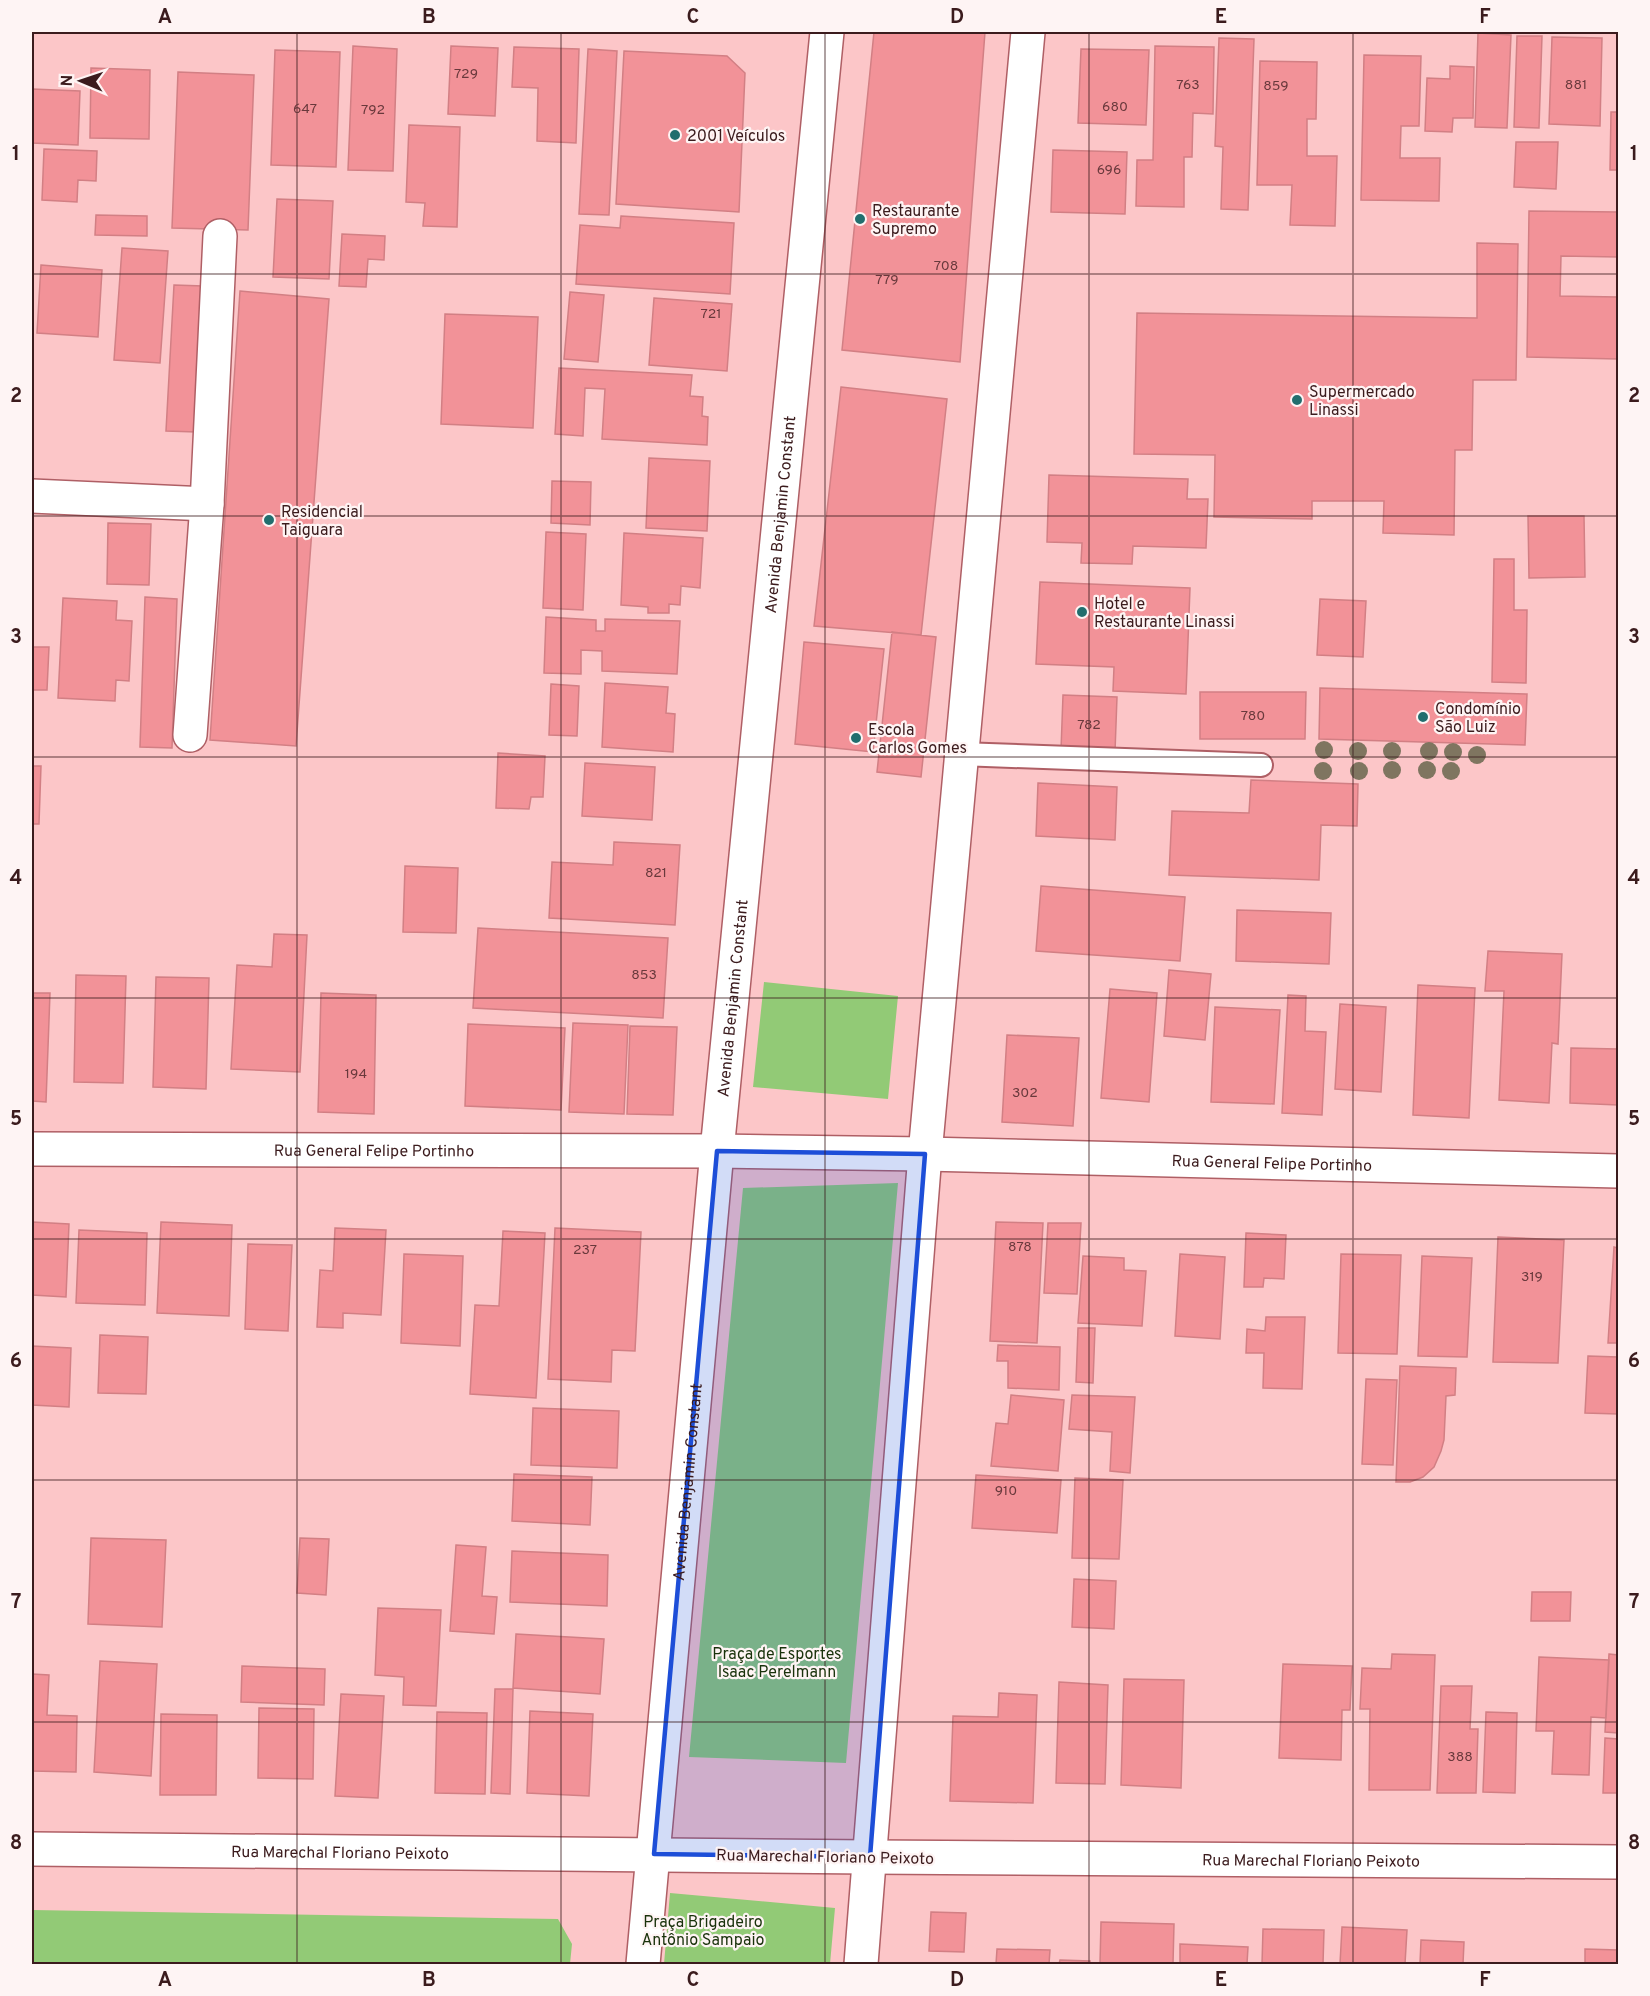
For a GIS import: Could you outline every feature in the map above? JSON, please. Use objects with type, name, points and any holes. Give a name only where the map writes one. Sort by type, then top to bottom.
[{"type":"main road","name":"Avenida Benjamin Constant","points":[[642,1965],[717,1151],[827,32]]},
{"type":"main road","points":[[861,1965],[925,1154],[1028,32]]},
{"type":"main road","points":[[190,735],[207,504],[220,236]]},
{"type":"main road","points":[[32,496],[207,504]]},
{"type":"main road","name":"Rua General Felipe Portinho","points":[[32,1149],[717,1151],[1618,1171]]},
{"type":"main road","name":"Rua Marechal Floriano Peixoto","points":[[32,1850],[1618,1862]]},
{"type":"lane","points":[[960,754],[1261,765]]},
{"type":"highlighted area","points":[[717,1151],[925,1154],[870,1857],[654,1854]]},
{"type":"green space","points":[[764,982],[898,996],[888,1099],[753,1087]]},
{"type":"green space","name":"Praça de Esportes Isaac Perelmann","points":[[898,1183],[846,1763],[689,1757],[743,1188]]},
{"type":"green space","name":"Praça Brigadeiro Antônio Sampaio","points":[[670,1893],[835,1908],[830,1964],[664,1964]]},
{"type":"green space","points":[[32,1910],[558,1919],[572,1944],[570,1964],[32,1964]]},
{"type":"building","points":[[874,32],[985,32],[960,362],[842,350]]},
{"type":"building","points":[[1478,33],[1511,35],[1507,128],[1475,127]]},
{"type":"building","points":[[1517,36],[1542,36],[1539,128],[1514,127]]},
{"type":"building","points":[[1552,37],[1602,38],[1600,126],[1549,124]]},
{"type":"building","points":[[1219,38],[1254,39],[1248,210],[1221,209],[1223,147],[1215,146]]},
{"type":"building","points":[[353,46],[397,49],[393,171],[348,170]]},
{"type":"building","points":[[451,46],[498,48],[495,116],[448,114]]},
{"type":"building","points":[[1155,46],[1214,47],[1213,114],[1193,113],[1192,157],[1184,157],[1184,207],[1136,206],[1137,160],[1153,160]]},
{"type":"building","points":[[514,47],[579,49],[576,143],[537,141],[538,88],[512,87]]},
{"type":"building","points":[[588,49],[617,51],[609,215],[579,214]]},
{"type":"building","points":[[1081,49],[1149,50],[1146,125],[1078,123]]},
{"type":"building","points":[[275,50],[340,52],[336,167],[271,165]]},
{"type":"building","points":[[624,51],[727,56],[745,73],[739,212],[616,204]]},
{"type":"building","points":[[1364,55],[1421,56],[1419,126],[1401,126],[1400,158],[1440,158],[1439,201],[1361,200]]},
{"type":"building","points":[[1260,61],[1317,62],[1316,119],[1307,119],[1307,156],[1337,156],[1335,226],[1290,225],[1292,185],[1257,185]]},
{"type":"building","points":[[1450,66],[1474,67],[1473,118],[1453,118],[1452,132],[1425,131],[1427,78],[1450,79]]},
{"type":"building","points":[[91,68],[150,70],[149,139],[90,138]]},
{"type":"building","points":[[178,72],[254,75],[248,230],[172,228]]},
{"type":"building","points":[[32,89],[80,91],[78,145],[32,143]]},
{"type":"building","points":[[1611,112],[1618,112],[1618,170],[1610,170]]},
{"type":"building","points":[[409,125],[460,127],[457,227],[423,226],[425,203],[406,202]]},
{"type":"building","points":[[1516,142],[1558,142],[1556,189],[1514,187]]},
{"type":"building","points":[[44,149],[97,151],[96,181],[78,180],[77,202],[42,200]]},
{"type":"building","points":[[1053,150],[1127,152],[1125,214],[1051,212]]},
{"type":"building","points":[[277,199],[333,201],[329,279],[273,277]]},
{"type":"building","points":[[1529,211],[1618,212],[1618,257],[1561,256],[1560,296],[1618,297],[1618,359],[1527,357]]},
{"type":"building","points":[[96,215],[147,216],[147,236],[95,235]]},
{"type":"building","points":[[621,216],[734,223],[730,294],[576,284],[580,225],[620,228]]},
{"type":"building","points":[[342,234],[385,236],[384,260],[368,259],[366,287],[339,286]]},
{"type":"building","points":[[1477,243],[1518,244],[1516,380],[1473,380],[1472,450],[1455,450],[1454,535],[1383,533],[1384,501],[1312,501],[1312,519],[1214,517],[1215,455],[1134,454],[1137,313],[1477,318]]},
{"type":"building","points":[[122,248],[168,251],[160,363],[114,360]]},
{"type":"building","points":[[41,265],[102,270],[98,337],[37,333]]},
{"type":"building","points":[[174,285],[203,286],[196,432],[166,431]]},
{"type":"building","name":"Residencial Taiguara","points":[[240,291],[329,299],[296,746],[210,740]]},
{"type":"building","points":[[570,292],[604,295],[598,362],[564,359]]},
{"type":"building","points":[[654,298],[732,304],[727,371],[649,365]]},
{"type":"building","points":[[445,314],[538,317],[533,428],[441,424]]},
{"type":"building","points":[[559,368],[692,375],[690,396],[703,397],[702,416],[708,417],[707,445],[602,439],[605,389],[585,388],[583,436],[555,434]]},
{"type":"building","points":[[841,387],[947,399],[921,635],[814,626]]},
{"type":"building","points":[[649,458],[710,461],[707,531],[646,528]]},
{"type":"building","points":[[1049,475],[1188,479],[1187,499],[1208,499],[1206,548],[1133,546],[1132,564],[1081,563],[1082,543],[1047,542]]},
{"type":"building","points":[[552,481],[591,482],[590,525],[551,523]]},
{"type":"building","points":[[1528,516],[1584,516],[1585,577],[1529,578]]},
{"type":"building","points":[[108,523],[151,524],[149,585],[107,584]]},
{"type":"building","points":[[546,532],[586,534],[583,610],[543,608]]},
{"type":"building","points":[[624,533],[703,538],[700,588],[681,586],[680,605],[669,604],[669,613],[648,613],[648,607],[621,605]]},
{"type":"building","points":[[1494,559],[1514,559],[1514,610],[1527,610],[1526,683],[1492,682]]},
{"type":"building","points":[[1040,582],[1190,588],[1186,694],[1113,691],[1114,667],[1036,664]]},
{"type":"building","points":[[145,597],[177,599],[172,748],[140,747]]},
{"type":"building","points":[[63,598],[117,601],[116,620],[132,621],[129,681],[116,680],[115,701],[58,698]]},
{"type":"building","points":[[1320,599],[1366,601],[1363,657],[1317,655]]},
{"type":"building","points":[[546,617],[596,620],[596,631],[605,631],[605,619],[680,621],[677,674],[602,671],[602,651],[581,650],[581,674],[544,673]]},
{"type":"building","points":[[892,632],[936,637],[921,777],[877,772]]},
{"type":"building","points":[[804,642],[884,649],[873,752],[795,744]]},
{"type":"building","points":[[32,647],[49,647],[47,690],[32,690]]},
{"type":"building","points":[[605,683],[668,687],[666,713],[675,714],[673,752],[602,747]]},
{"type":"building","points":[[551,684],[579,686],[577,736],[549,735]]},
{"type":"building","name":"Condomínio São Luiz","points":[[1320,688],[1527,694],[1525,745],[1319,739]]},
{"type":"building","points":[[1200,692],[1306,692],[1305,739],[1200,739]]},
{"type":"building","points":[[1063,695],[1117,697],[1115,752],[1061,750]]},
{"type":"building","points":[[498,753],[545,756],[543,797],[531,797],[529,809],[496,808]]},
{"type":"building","points":[[585,763],[655,767],[652,820],[582,816]]},
{"type":"building","points":[[32,766],[41,766],[39,824],[32,824]]},
{"type":"building","points":[[1251,780],[1358,784],[1357,826],[1321,825],[1319,880],[1169,875],[1172,811],[1249,813]]},
{"type":"building","points":[[1038,783],[1117,787],[1115,840],[1036,836]]},
{"type":"building","points":[[614,842],[680,845],[675,925],[549,918],[552,862],[613,865]]},
{"type":"building","points":[[405,866],[458,868],[456,933],[403,932]]},
{"type":"building","points":[[1041,886],[1185,897],[1180,961],[1036,951]]},
{"type":"building","points":[[1237,910],[1331,913],[1329,964],[1236,961]]},
{"type":"building","points":[[478,928],[668,938],[663,1018],[473,1008]]},
{"type":"building","points":[[274,934],[307,935],[300,1072],[231,1069],[237,965],[272,967]]},
{"type":"building","points":[[1488,951],[1562,954],[1558,1044],[1552,1043],[1549,1103],[1499,1100],[1504,991],[1485,991]]},
{"type":"building","points":[[1169,970],[1211,974],[1205,1040],[1164,1036]]},
{"type":"building","points":[[76,975],[126,976],[123,1083],[74,1082]]},
{"type":"building","points":[[156,977],[209,978],[206,1089],[153,1087]]},
{"type":"building","points":[[1418,985],[1475,988],[1469,1118],[1413,1115]]},
{"type":"building","points":[[1110,989],[1157,993],[1149,1102],[1101,1098]]},
{"type":"building","points":[[32,993],[50,993],[46,1102],[32,1101]]},
{"type":"building","points":[[321,993],[376,995],[374,1114],[318,1112]]},
{"type":"building","points":[[1288,995],[1306,996],[1305,1031],[1326,1032],[1322,1115],[1282,1113]]},
{"type":"building","points":[[1340,1004],[1386,1007],[1381,1092],[1335,1089]]},
{"type":"building","points":[[1215,1007],[1280,1010],[1274,1104],[1211,1102]]},
{"type":"building","points":[[573,1023],[628,1025],[624,1114],[569,1112]]},
{"type":"building","points":[[468,1024],[565,1028],[561,1110],[465,1106]]},
{"type":"building","points":[[630,1026],[677,1027],[673,1115],[627,1114]]},
{"type":"building","points":[[1007,1035],[1079,1038],[1073,1126],[1002,1122]]},
{"type":"building","points":[[1571,1048],[1618,1049],[1618,1105],[1570,1103]]},
{"type":"building","points":[[32,1222],[69,1224],[66,1297],[32,1295]]},
{"type":"building","points":[[161,1222],[232,1225],[229,1316],[157,1313]]},
{"type":"building","points":[[996,1222],[1043,1223],[1037,1343],[990,1341]]},
{"type":"building","points":[[1048,1223],[1081,1223],[1077,1294],[1044,1293]]},
{"type":"building","points":[[335,1228],[386,1230],[381,1315],[343,1313],[343,1328],[317,1327],[320,1270],[333,1271]]},
{"type":"building","points":[[555,1228],[641,1232],[635,1351],[612,1350],[611,1382],[548,1379]]},
{"type":"building","points":[[79,1230],[147,1233],[145,1305],[76,1303]]},
{"type":"building","points":[[503,1231],[545,1233],[536,1398],[470,1394],[475,1305],[499,1306]]},
{"type":"building","points":[[1246,1233],[1286,1235],[1284,1279],[1264,1278],[1263,1287],[1244,1287]]},
{"type":"building","points":[[1498,1237],[1564,1240],[1558,1363],[1493,1362]]},
{"type":"building","points":[[248,1244],[292,1245],[288,1331],[245,1329]]},
{"type":"building","points":[[1614,1247],[1618,1248],[1618,1343],[1608,1343]]},
{"type":"building","points":[[404,1254],[463,1256],[460,1346],[401,1343]]},
{"type":"building","points":[[1180,1254],[1225,1257],[1220,1339],[1175,1336]]},
{"type":"building","points":[[1341,1254],[1401,1255],[1397,1354],[1338,1353]]},
{"type":"building","points":[[1083,1256],[1124,1258],[1124,1270],[1146,1271],[1142,1326],[1078,1323]]},
{"type":"building","points":[[1422,1256],[1472,1258],[1467,1357],[1418,1356]]},
{"type":"building","points":[[1266,1317],[1305,1317],[1302,1389],[1263,1388],[1264,1353],[1246,1353],[1247,1329],[1265,1331]]},
{"type":"building","points":[[1078,1328],[1095,1328],[1093,1383],[1076,1382]]},
{"type":"building","points":[[100,1335],[148,1337],[146,1394],[98,1393]]},
{"type":"building","points":[[998,1345],[1060,1347],[1059,1390],[1008,1388],[1008,1361],[997,1361]]},
{"type":"building","points":[[32,1346],[71,1348],[69,1407],[32,1405]]},
{"type":"building","points":[[1588,1356],[1618,1357],[1618,1414],[1585,1413]]},
{"type":"building","points":[[1400,1366],[1456,1368],[1455,1395],[1446,1396],[1444,1440],[1441,1451],[1434,1467],[1423,1477],[1410,1482],[1396,1482]]},
{"type":"building","points":[[1366,1379],[1397,1380],[1393,1465],[1362,1464]]},
{"type":"building","points":[[1011,1395],[1064,1400],[1058,1471],[991,1466],[996,1423],[1008,1424]]},
{"type":"building","points":[[1072,1395],[1135,1397],[1130,1473],[1110,1471],[1112,1432],[1069,1429]]},
{"type":"building","points":[[533,1408],[619,1411],[617,1468],[531,1465]]},
{"type":"building","points":[[514,1474],[592,1477],[590,1525],[512,1521]]},
{"type":"building","points":[[976,1475],[1061,1480],[1057,1533],[972,1528]]},
{"type":"building","points":[[1075,1478],[1123,1480],[1119,1559],[1072,1558]]},
{"type":"building","points":[[91,1538],[166,1540],[162,1627],[88,1624]]},
{"type":"building","points":[[300,1538],[329,1539],[326,1595],[297,1593]]},
{"type":"building","points":[[456,1545],[486,1547],[482,1596],[497,1597],[494,1634],[450,1631]]},
{"type":"building","points":[[512,1551],[608,1555],[607,1606],[510,1602]]},
{"type":"building","points":[[1074,1579],[1116,1581],[1114,1629],[1072,1627]]},
{"type":"building","points":[[1532,1592],[1571,1592],[1570,1621],[1531,1621]]},
{"type":"building","points":[[378,1608],[441,1610],[436,1706],[403,1705],[404,1677],[375,1675]]},
{"type":"building","points":[[516,1634],[604,1639],[600,1694],[513,1688]]},
{"type":"building","points":[[1392,1654],[1435,1655],[1430,1790],[1369,1790],[1370,1709],[1360,1709],[1362,1668],[1391,1669]]},
{"type":"building","points":[[1609,1654],[1618,1655],[1618,1733],[1605,1732]]},
{"type":"building","points":[[1539,1657],[1609,1660],[1606,1718],[1591,1717],[1589,1775],[1552,1774],[1554,1731],[1536,1731]]},
{"type":"building","points":[[100,1661],[157,1664],[151,1776],[94,1772]]},
{"type":"building","points":[[1283,1664],[1352,1666],[1350,1710],[1342,1710],[1341,1760],[1279,1758]]},
{"type":"building","points":[[242,1666],[325,1669],[324,1705],[241,1702]]},
{"type":"building","points":[[32,1674],[49,1675],[47,1715],[77,1716],[76,1772],[32,1771]]},
{"type":"building","points":[[1124,1679],[1184,1680],[1181,1788],[1121,1785]]},
{"type":"building","points":[[1059,1682],[1108,1685],[1105,1784],[1056,1783]]},
{"type":"building","points":[[1441,1686],[1472,1686],[1470,1729],[1478,1729],[1476,1793],[1437,1793]]},
{"type":"building","points":[[495,1689],[513,1689],[510,1794],[491,1793]]},
{"type":"building","points":[[999,1693],[1037,1695],[1033,1803],[950,1801],[953,1716],[998,1717]]},
{"type":"building","points":[[341,1694],[384,1696],[378,1798],[335,1796]]},
{"type":"building","points":[[259,1708],[314,1709],[313,1779],[258,1778]]},
{"type":"building","points":[[530,1711],[593,1714],[589,1796],[527,1793]]},
{"type":"building","points":[[437,1712],[487,1713],[485,1794],[435,1793]]},
{"type":"building","points":[[1486,1712],[1517,1713],[1515,1793],[1483,1792]]},
{"type":"building","points":[[161,1714],[217,1715],[216,1795],[160,1795]]},
{"type":"building","points":[[1605,1738],[1618,1739],[1618,1793],[1603,1793]]},
{"type":"building","points":[[931,1912],[966,1913],[964,1952],[929,1951]]},
{"type":"building","points":[[1101,1922],[1174,1924],[1173,1964],[1100,1964]]},
{"type":"building","points":[[1342,1927],[1407,1930],[1405,1964],[1340,1964]]},
{"type":"building","points":[[1263,1929],[1324,1930],[1323,1964],[1262,1964]]},
{"type":"building","points":[[1421,1940],[1464,1942],[1463,1964],[1420,1964]]},
{"type":"building","points":[[1180,1944],[1248,1947],[1247,1964],[1180,1964]]},
{"type":"building","points":[[997,1949],[1050,1950],[1049,1964],[996,1964]]},
{"type":"building","points":[[1585,1949],[1618,1950],[1618,1964],[1585,1964]]},
{"type":"building","points":[[1060,1960],[1090,1961],[1090,1964],[1059,1964]]},
{"type":"place","name":"2001 Veículos","points":[[675,135]]},
{"type":"place","name":"Restaurante Supremo","points":[[860,219]]},
{"type":"place","name":"Supermercado Linassi","points":[[1297,400]]},
{"type":"place","name":"Residencial Taiguara","points":[[269,520]]},
{"type":"place","name":"Hotel e Restaurante Linassi","points":[[1082,612]]},
{"type":"place","name":"Condomínio São Luiz","points":[[1423,717]]},
{"type":"place","name":"Escola Carlos Gomes","points":[[856,738]]}]
